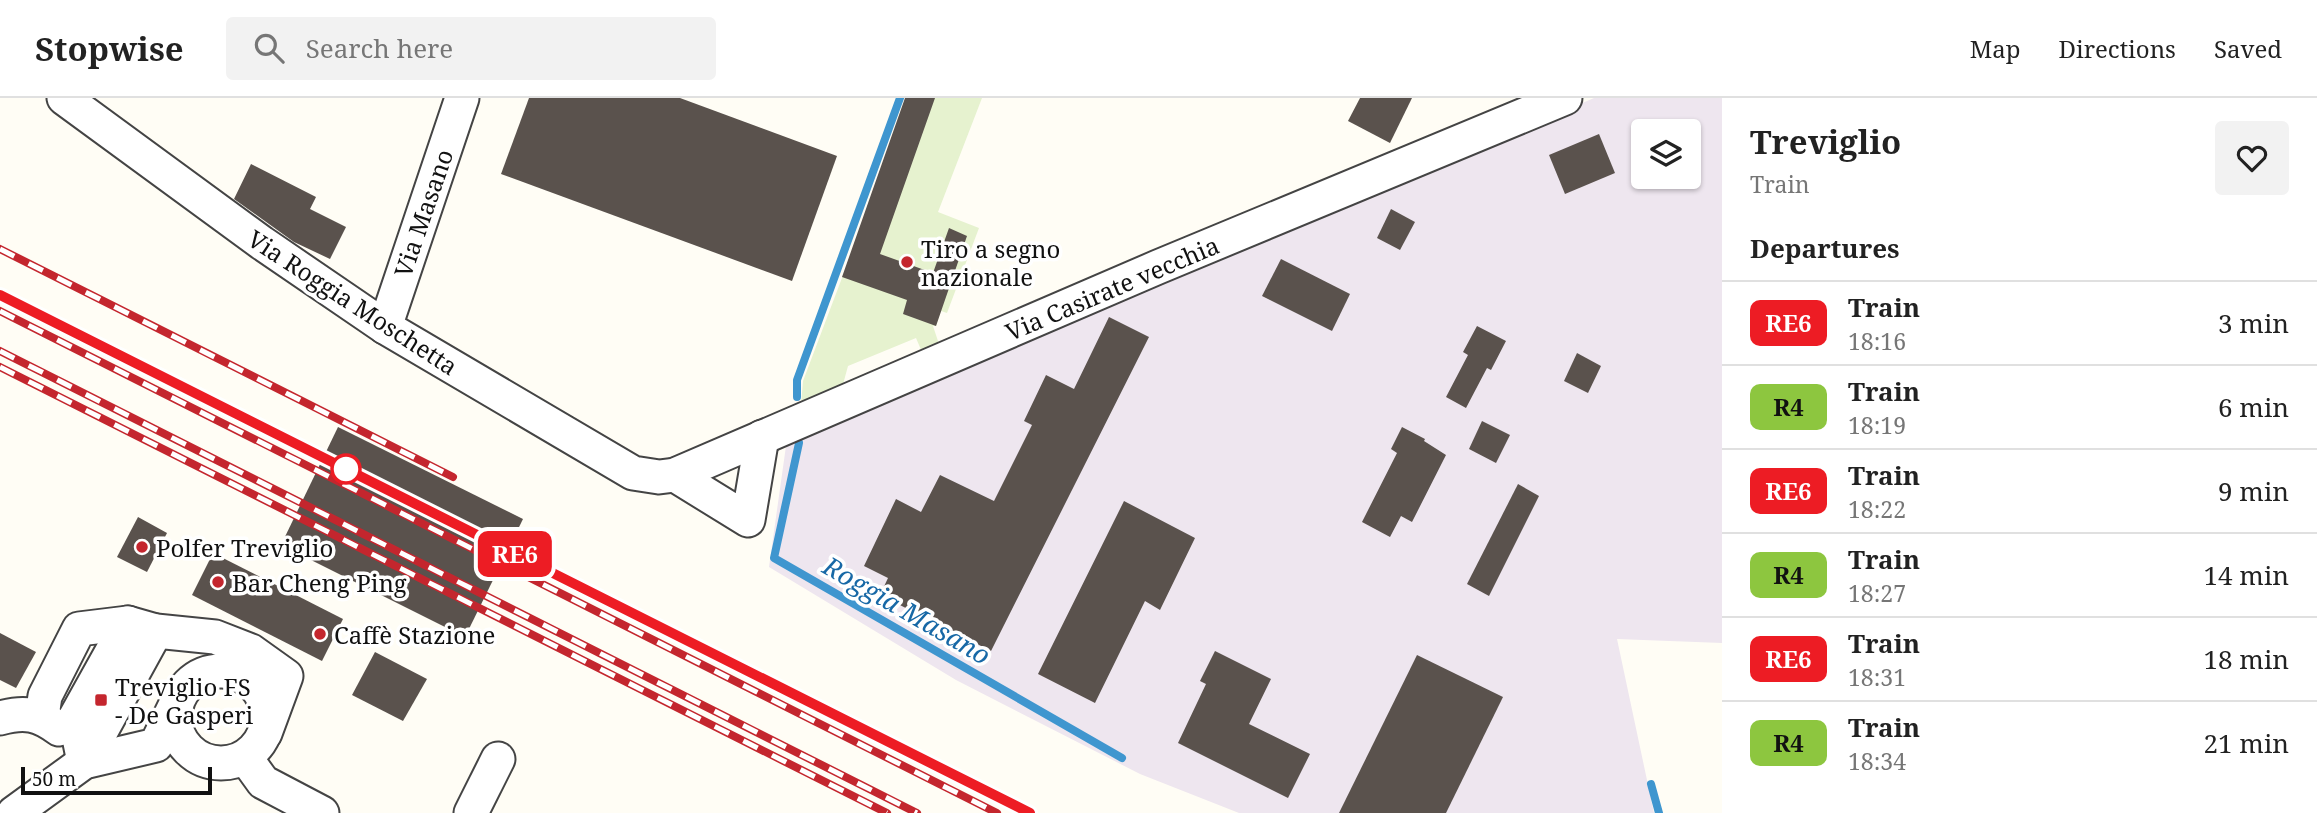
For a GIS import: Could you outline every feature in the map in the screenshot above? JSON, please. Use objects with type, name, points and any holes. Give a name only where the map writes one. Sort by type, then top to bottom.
[{"type":"street","name":"Via Roggia Moschetta","points":[[64,98],[262,243],[385,327],[633,473],[667,476],[748,520],[762,437]]},
{"type":"street","name":"Via Masano","points":[[385,327],[462,98]]},
{"type":"street","name":"Via Casirate vecchia","points":[[667,476],[1158,267],[1565,98]]},
{"type":"street","points":[[89,767],[142,627]]},
{"type":"street","points":[[42,716],[45,696],[79,629],[142,627],[215,637],[251,651],[286,676],[258,771]]},
{"type":"street","points":[[156,745],[150,728],[163,698],[197,652],[250,681],[262,696],[267,714],[258,771]]},
{"type":"street","points":[[14,813],[57,781],[89,767],[156,745],[178,698],[192,680],[205,673],[220,671],[239,674]]},
{"type":"street","points":[[178,698],[174,716],[178,734],[187,749],[204,760]]},
{"type":"street","points":[[0,718],[15,714],[42,716],[66,734],[89,767]]},
{"type":"street","points":[[471,813],[498,759]]},
{"type":"street","points":[[89,767],[169,760],[225,763],[258,771],[322,813]]},
{"type":"shaded area","points":[[1594,98],[1722,98],[1722,643],[1617,639],[1654,813],[1239,813],[1140,774],[956,680],[769,567],[786,446]]},
{"type":"green space","name":"Tiro a segno nazionale","points":[[910,98],[982,98],[938,212],[979,228],[947,313],[941,311],[936,326],[933,326],[939,344],[922,352],[916,338],[848,366],[842,388],[801,405],[803,381]]},
{"type":"building","points":[[529,98],[680,98],[837,156],[792,281],[501,174]]},
{"type":"building","points":[[905,98],[935,98],[880,254],[933,273],[949,228],[967,236],[936,326],[903,314],[907,300],[842,277]]},
{"type":"building","points":[[1360,98],[1412,98],[1390,143],[1348,121]]},
{"type":"building","points":[[1599,134],[1615,173],[1565,194],[1549,155]]},
{"type":"building","points":[[251,164],[316,197],[310,209],[346,227],[330,259],[294,242],[234,199]]},
{"type":"building","points":[[1391,209],[1415,222],[1400,250],[1377,238]]},
{"type":"building","points":[[1281,259],[1350,294],[1332,331],[1262,296]]},
{"type":"building","points":[[1109,317],[1149,337],[991,651],[880,595],[888,578],[864,566],[896,499],[921,512],[940,475],[994,501],[1032,425],[1024,421],[1046,375],[1074,389]]},
{"type":"building","points":[[1477,326],[1506,341],[1491,370],[1487,368],[1466,408],[1446,397],[1468,355],[1463,352]]},
{"type":"building","points":[[1577,353],[1601,366],[1588,393],[1564,381]]},
{"type":"building","points":[[1482,421],[1510,435],[1496,463],[1469,449]]},
{"type":"building","points":[[338,427],[523,519],[465,637],[281,545]]},
{"type":"building","points":[[1402,427],[1425,439],[1424,441],[1446,455],[1412,522],[1401,516],[1390,537],[1362,522],[1397,453],[1391,449]]},
{"type":"building","points":[[1518,484],[1539,496],[1489,596],[1467,584]]},
{"type":"building","points":[[1124,501],[1195,538],[1160,610],[1145,601],[1095,703],[1038,674]]},
{"type":"building","points":[[138,517],[167,533],[147,572],[117,557]]},
{"type":"building","points":[[213,553],[343,619],[322,661],[192,595]]},
{"type":"building","points":[[0,633],[36,652],[16,688],[0,680]]},
{"type":"building","points":[[1215,651],[1271,679],[1249,724],[1310,754],[1288,798],[1178,743],[1206,684],[1200,681]]},
{"type":"building","points":[[375,652],[427,679],[403,721],[352,695]]},
{"type":"building","points":[[1417,655],[1503,697],[1446,813],[1339,813]]},
{"type":"waterway","name":"Roggia Masano","points":[[797,397],[797,380],[900,98]]},
{"type":"waterway","name":"Roggia Masano","points":[[799,443],[774,558],[1122,758]]},
{"type":"waterway","points":[[1651,784],[1659,813]]},
{"type":"railway","points":[[0,249],[453,477]]},
{"type":"railway","points":[[0,295],[1030,813]]},
{"type":"railway","points":[[0,311],[997,813]]},
{"type":"railway","points":[[0,351],[917,813]]},
{"type":"railway","points":[[0,367],[887,813]]},
{"type":"train","name":"RE6","points":[[0,295],[1030,813]]},
{"type":"place","name":"Tiro a segno nazionale","points":[[907,262]]},
{"type":"place","name":"Polfer Treviglio","points":[[142,547]]},
{"type":"place","name":"Bar Cheng Ping","points":[[218,582]]},
{"type":"place","name":"Caffè Stazione","points":[[320,634]]},
{"type":"place","name":"Treviglio FS - De Gasperi","points":[[101,700]]}]
